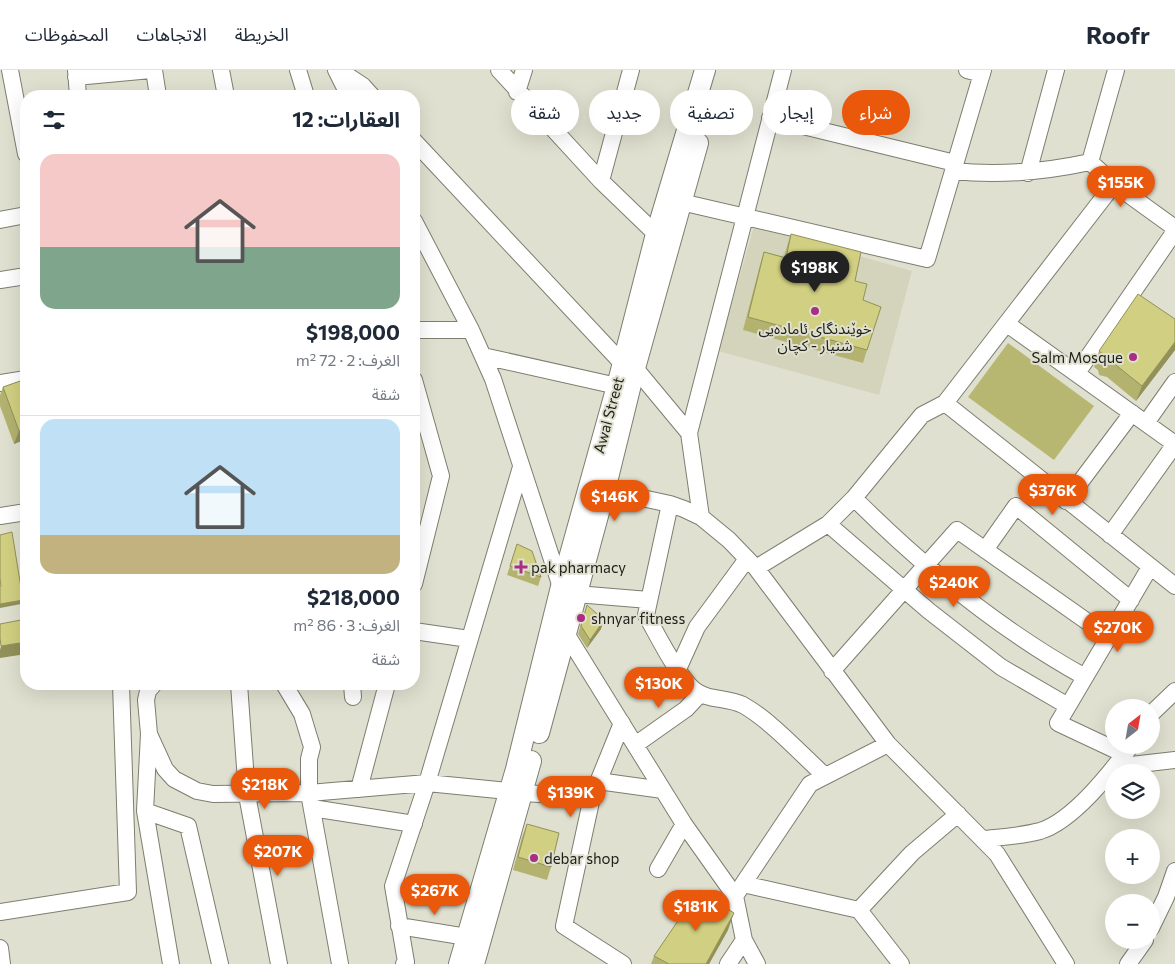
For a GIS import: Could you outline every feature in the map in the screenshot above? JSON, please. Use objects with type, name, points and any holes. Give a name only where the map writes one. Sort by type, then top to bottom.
[{"type":"main road","name":"Awal Street","points":[[568,590],[605,490],[628,365],[656,234],[705,70]]},
{"type":"main road","name":"Awal Street","points":[[474,964],[515,792],[560,624],[617,386],[628,365],[681,202],[718,70]]},
{"type":"main road","name":"Awal Street","points":[[459,964],[515,792]]},
{"type":"street","points":[[10,70],[20,122]]},
{"type":"street","points":[[77,90],[76,74],[152,70],[157,90]]},
{"type":"street","points":[[221,70],[225,90]]},
{"type":"street","points":[[298,70],[304,90]]},
{"type":"street","points":[[338,70],[346,90]]},
{"type":"street","points":[[338,70],[367,90]]},
{"type":"street","points":[[524,70],[507,78],[601,181],[656,234]]},
{"type":"street","points":[[601,181],[631,70]]},
{"type":"street","points":[[778,90],[783,70]]},
{"type":"street","points":[[1028,173],[1056,70]]},
{"type":"street","points":[[1090,162],[1116,70]]},
{"type":"street","points":[[681,202],[927,259],[954,167],[977,71]]},
{"type":"street","points":[[701,517],[689,433],[766,135]]},
{"type":"street","points":[[832,135],[978,174],[1028,173],[1090,162]]},
{"type":"street","points":[[420,147],[628,365],[689,433]]},
{"type":"street","points":[[1077,373],[1175,229],[1114,184],[1090,162]]},
{"type":"street","points":[[678,669],[697,627],[752,564],[828,524],[854,498],[922,415],[945,403],[1114,184]]},
{"type":"street","points":[[0,220],[20,216]]},
{"type":"street","points":[[420,232],[471,330],[493,379],[520,468],[568,590],[649,600]]},
{"type":"street","points":[[0,280],[20,277]]},
{"type":"street","points":[[1131,295],[1146,305]]},
{"type":"street","points":[[1007,324],[1175,444],[1110,535]]},
{"type":"street","points":[[420,330],[471,330]]},
{"type":"street","points":[[483,356],[617,386]]},
{"type":"street","points":[[0,383],[20,380]]},
{"type":"street","points":[[1146,423],[1175,382]]},
{"type":"street","points":[[420,401],[442,476],[420,561]]},
{"type":"street","points":[[945,403],[1175,586]]},
{"type":"street","points":[[1066,501],[1132,413]]},
{"type":"street","points":[[404,964],[406,962],[394,886],[427,783],[520,468]]},
{"type":"street","points":[[605,490],[670,504],[701,517],[729,540],[752,564],[888,744],[983,839],[1007,867],[1066,964]]},
{"type":"street","points":[[854,498],[904,548],[1034,647],[1085,677]]},
{"type":"street","points":[[670,504],[646,615],[689,685],[700,694],[736,702],[752,710],[824,775]]},
{"type":"street","points":[[985,550],[1016,506],[1131,600]]},
{"type":"street","points":[[0,516],[20,513]]},
{"type":"street","points":[[828,524],[929,610],[1001,667],[1068,706]]},
{"type":"street","points":[[832,671],[957,530],[1109,637]]},
{"type":"street","points":[[1150,567],[1058,723],[1123,755],[1175,760]]},
{"type":"street","points":[[560,624],[684,824],[739,890],[744,940],[757,964]]},
{"type":"street","points":[[420,632],[469,639]]},
{"type":"street","points":[[0,912],[128,892],[121,690]]},
{"type":"street","points":[[149,690],[146,700],[149,734],[145,811],[171,964]]},
{"type":"street","points":[[239,690],[247,795],[279,964]]},
{"type":"street","points":[[288,690],[302,714],[312,747],[309,760],[311,800],[340,964]]},
{"type":"street","points":[[359,789],[385,690]]},
{"type":"street","points":[[1160,705],[1175,691]]},
{"type":"street","points":[[635,745],[686,709],[700,694]]},
{"type":"street","points":[[622,723],[595,789],[564,926],[602,959],[623,964]]},
{"type":"street","points":[[149,734],[165,768],[182,785],[213,794],[311,800],[414,824]]},
{"type":"street","points":[[739,890],[810,784],[824,775],[888,744]]},
{"type":"street","points":[[983,839],[1042,830],[1056,823],[1077,807],[1123,755]]},
{"type":"street","points":[[311,800],[359,789],[427,783],[515,792],[595,789],[663,790]]},
{"type":"street","points":[[145,811],[188,826],[220,964]]},
{"type":"street","points":[[859,910],[912,853],[958,814]]},
{"type":"street","points":[[658,869],[684,824]]},
{"type":"street","points":[[1160,909],[1175,871]]},
{"type":"street","points":[[739,890],[859,910],[901,964]]},
{"type":"street","points":[[399,926],[467,937]]},
{"type":"street","points":[[728,964],[744,940]]},
{"type":"street","points":[[0,948],[2,964]]},
{"type":"street","points":[[1128,964],[1138,949]]},
{"type":"shaded area","name":"خوێندنگای ئامادەیی شنیار - کچان","points":[[754,226],[912,271],[879,395],[718,351]]},
{"type":"shaded area","points":[[1008,343],[1094,406],[1054,460],[968,397]]},
{"type":"building","points":[[791,234],[861,252],[855,281],[867,284],[863,300],[881,307],[867,350],[748,317],[764,252],[786,258]]},
{"type":"building","name":"Salm Mosque","points":[[1138,294],[1175,319],[1175,342],[1142,386],[1112,362],[1104,360],[1104,355],[1099,351]]},
{"type":"building","points":[[20,381],[19,431],[3,387]]},
{"type":"building","points":[[12,532],[20,581],[20,601],[0,604],[1,586],[0,535]]},
{"type":"building","points":[[517,544],[532,551],[541,577],[510,566]]},
{"type":"building","points":[[587,605],[604,620],[590,640],[581,626]]},
{"type":"building","points":[[20,620],[20,643],[1,646],[0,624]]},
{"type":"building","points":[[527,824],[559,833],[551,867],[518,857]]},
{"type":"building","points":[[699,890],[734,913],[706,964],[669,964],[654,956]]},
{"type":"place","name":"خوێندنگای ئامادەیی شنیار - کچان","points":[[815,311]]},
{"type":"place","name":"Salm Mosque","points":[[1133,357]]},
{"type":"place","name":"pak pharmacy","points":[[521,567]]},
{"type":"place","name":"shnyar fitness","points":[[581,618]]},
{"type":"place","name":"debar shop","points":[[534,858]]}]
